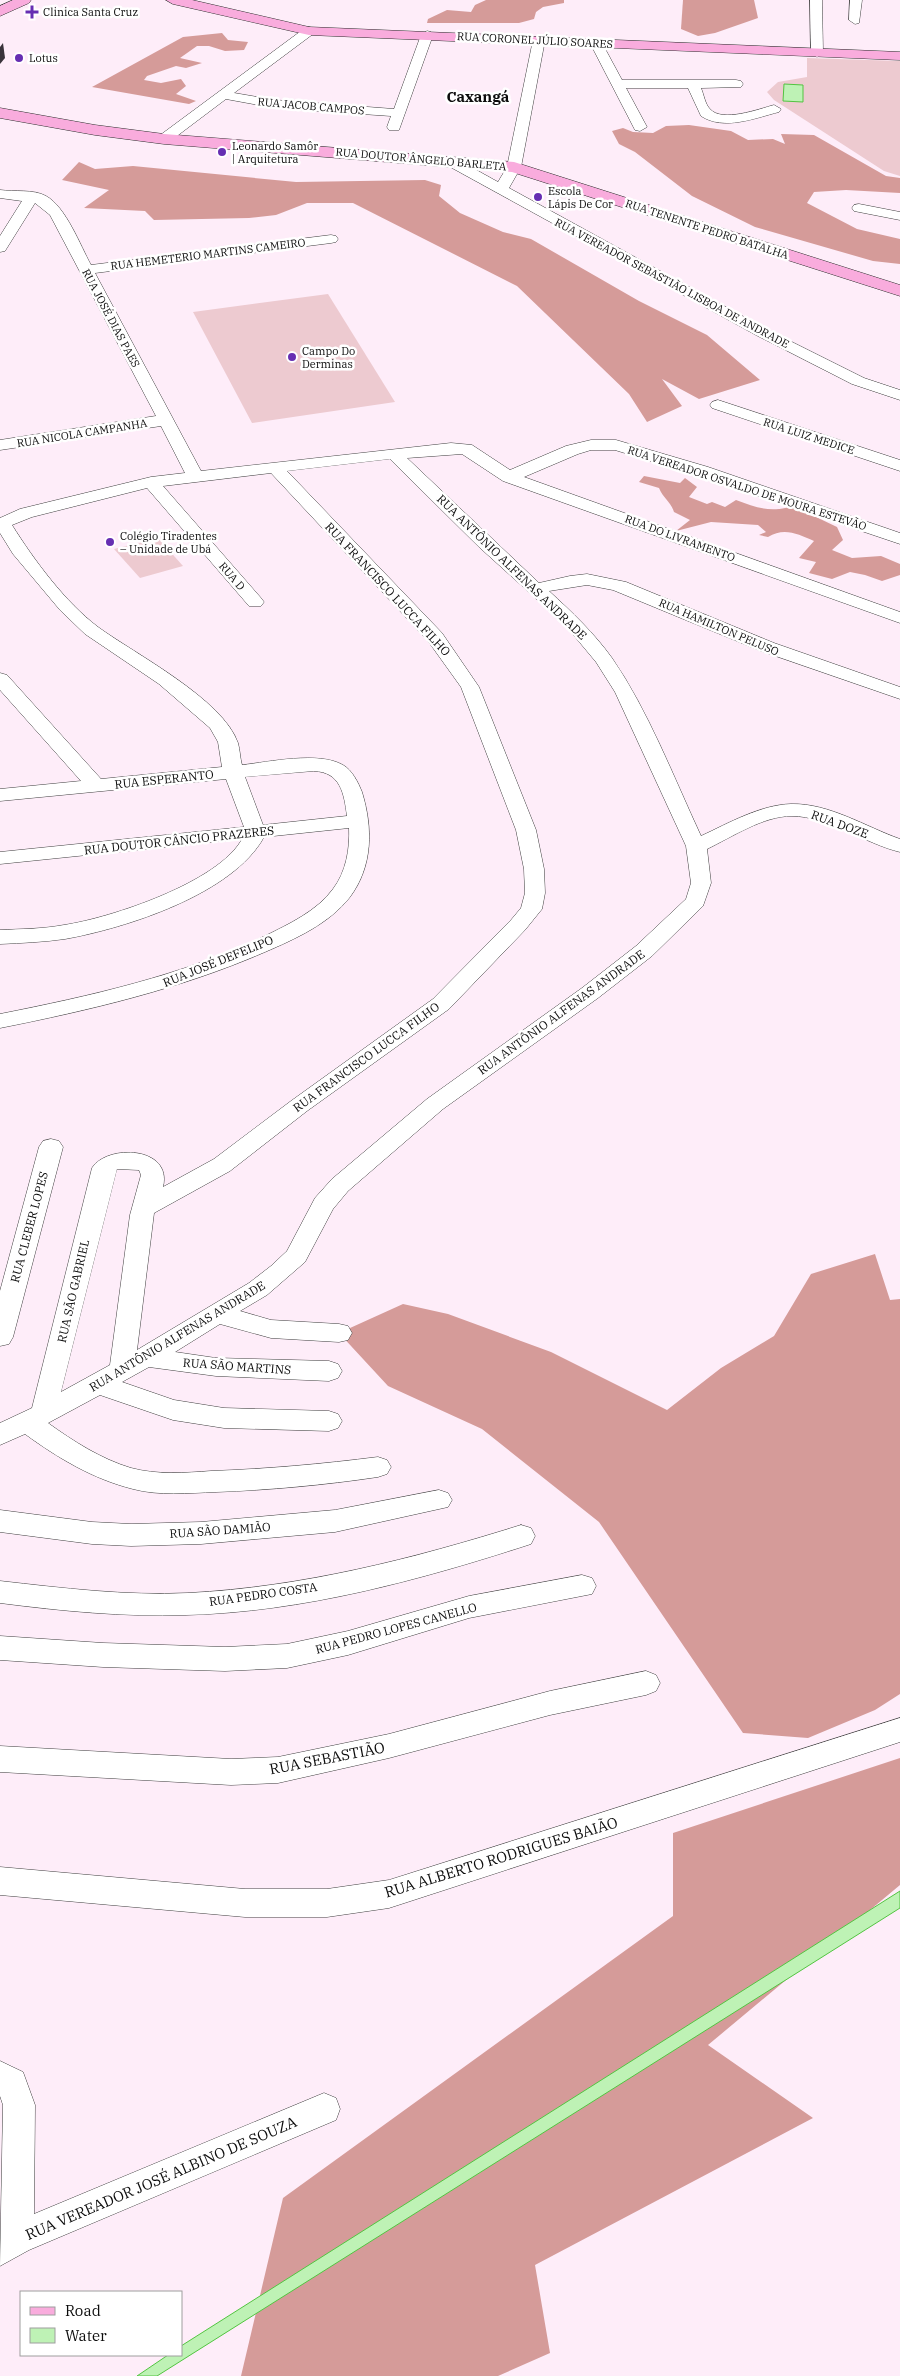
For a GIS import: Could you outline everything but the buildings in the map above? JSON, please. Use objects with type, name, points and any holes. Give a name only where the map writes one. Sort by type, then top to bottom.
[{"type":"street","points":[[0,12],[24,0]]},
{"type":"street","name":"RUA CORONEL JÚLIO SOARES","points":[[173,0],[309,31],[900,56]]},
{"type":"street","points":[[816,0],[817,53]]},
{"type":"street","points":[[855,20],[856,0]]},
{"type":"street","points":[[164,140],[309,31]]},
{"type":"street","points":[[394,127],[427,35]]},
{"type":"street","points":[[501,190],[514,167],[539,40]]},
{"type":"street","points":[[596,43],[640,127]]},
{"type":"street","points":[[618,84],[736,84]]},
{"type":"street","points":[[693,85],[704,110],[712,117],[731,118],[774,109]]},
{"type":"street","name":"RUA JACOB CAMPOS","points":[[223,95],[275,104],[400,114]]},
{"type":"street","name":"RUA DOUTOR ÂNGELO BARLETA","points":[[0,113],[164,140],[448,160],[514,167]]},
{"type":"street","name":"RUA VEREADOR SEBASTIÃO LISBOA DE ANDRADE","points":[[448,160],[816,361],[858,381],[900,395]]},
{"type":"street","name":"RUA TENENTE PEDRO BATALHA","points":[[514,167],[900,292]]},
{"type":"street","name":"RUA JOSÉ DIAS PAES","points":[[0,194],[32,196],[46,202],[56,213],[196,477]]},
{"type":"street","points":[[0,248],[32,196]]},
{"type":"street","points":[[859,208],[900,216]]},
{"type":"street","name":"RUA HEMETERIO MARTINS CAMEIRO","points":[[85,270],[332,239]]},
{"type":"street","name":"RUA LUIZ MEDICE","points":[[718,406],[900,466]]},
{"type":"street","name":"RUA NICOLA CAMPANHA","points":[[0,445],[165,420]]},
{"type":"street","name":"RUA VEREADOR OSVALDO DE MOURA ESTEVÃO","points":[[509,477],[572,450],[591,445],[616,445],[702,471],[900,539]]},
{"type":"street","name":"RUA DO LIVRAMENTO","points":[[394,454],[450,448],[466,449],[509,477],[896,613]]},
{"type":"street","points":[[0,937],[65,932],[117,920],[153,907],[190,890],[235,861],[254,841],[256,832],[233,772],[228,742],[218,726],[195,703],[166,680],[91,630],[66,606],[22,554],[3,524],[26,513],[151,482],[394,454]]},
{"type":"street","name":"RUA ANTÔNIO ALFENAS ANDRADE","points":[[0,1435],[122,1371],[258,1289],[280,1272],[296,1256],[323,1204],[340,1185],[434,1104],[590,993],[644,951],[696,901],[701,883],[696,846],[624,692],[604,660],[583,634],[394,454]]},
{"type":"street","name":"RUA FRANCISCO LUCCA FILHO","points":[[143,1210],[222,1165],[299,1106],[441,1004],[518,925],[531,909],[535,893],[534,869],[526,830],[470,687],[435,637],[275,468]]},
{"type":"street","name":"RUA D","points":[[151,482],[255,602]]},
{"type":"street","name":"RUA HAMILTON PELUSO","points":[[536,589],[566,582],[603,581],[635,592],[777,652],[900,693]]},
{"type":"street","points":[[0,679],[96,786]]},
{"type":"street","name":"RUA ESPERANTO","points":[[0,795],[303,764],[328,764]]},
{"type":"street","name":"RUA JOSÉ DEFELIPO","points":[[0,1021],[86,1004],[151,988],[214,965],[283,936],[312,919],[335,901],[349,882],[359,858],[360,840],[358,821],[349,786],[343,773],[328,764]]},
{"type":"street","name":"RUA DOZE","points":[[696,846],[776,812],[792,810],[809,812],[900,846]]},
{"type":"street","name":"RUA DOUTOR CÂNCIO PRAZERES","points":[[0,858],[358,821]]},
{"type":"street","name":"RUA CLEBER LOPES","points":[[0,1337],[51,1147]]},
{"type":"street","name":"RUA SÃO GABRIEL","points":[[35,1418],[104,1168],[109,1163],[117,1161],[141,1162],[150,1167],[152,1178],[143,1210]]},
{"type":"street","points":[[122,1371],[127,1313],[143,1210]]},
{"type":"street","points":[[216,1314],[271,1329],[339,1333]]},
{"type":"street","name":"RUA SÃO MARTINS","points":[[146,1357],[216,1367],[329,1371]]},
{"type":"street","points":[[98,1384],[173,1410],[224,1418],[329,1421]]},
{"type":"street","points":[[35,1418],[87,1462],[126,1477],[172,1483],[262,1480],[378,1466]]},
{"type":"street","name":"RUA SÃO DAMIÃO","points":[[0,1521],[101,1533],[201,1533],[335,1521],[439,1500]]},
{"type":"street","name":"RUA PEDRO COSTA","points":[[0,1592],[104,1603],[189,1604],[274,1595],[410,1568],[521,1536]]},
{"type":"street","name":"RUA PEDRO LOPES CANELLO","points":[[0,1648],[104,1656],[216,1659],[287,1656],[348,1644],[469,1607],[582,1586]]},
{"type":"street","name":"RUA SEBASTIÃO","points":[[0,1759],[221,1772],[278,1770],[341,1757],[560,1701],[646,1683]]},
{"type":"street","name":"RUA ALBERTO RODRIGUES BAIÃO","points":[[0,1881],[245,1903],[328,1903],[389,1894],[900,1730]]},
{"type":"street","points":[[0,2076],[12,2084],[19,2105],[8,2244]]},
{"type":"street","name":"RUA VEREADOR JOSÉ ALBINO DE SOUZA","points":[[8,2244],[324,2109]]},
{"type":"shaded area","points":[[486,0],[564,0],[564,3],[543,7],[536,12],[534,19],[519,23],[427,23],[428,19],[447,10],[471,12],[475,5]]},
{"type":"shaded area","points":[[683,0],[754,0],[758,18],[715,33],[698,36],[681,29]]},
{"type":"shaded area","points":[[222,33],[228,40],[248,42],[244,50],[225,51],[209,46],[197,46],[180,58],[202,63],[186,68],[176,66],[147,76],[144,80],[161,83],[181,79],[186,86],[176,94],[196,101],[189,104],[92,87],[183,37]]},
{"type":"shaded area","points":[[807,58],[900,61],[900,176],[884,171],[774,100],[767,92],[778,82],[807,77]]},
{"type":"shaded area","points":[[689,125],[731,131],[748,140],[773,139],[785,144],[781,134],[814,135],[886,176],[900,178],[900,193],[846,190],[814,192],[807,203],[857,229],[900,239],[900,264],[873,261],[755,227],[692,196],[635,152],[619,144],[612,131],[623,128],[633,132],[653,133],[666,126]]},
{"type":"shaded area","points":[[79,162],[95,169],[133,166],[296,182],[425,180],[441,185],[439,196],[460,213],[503,232],[531,239],[639,301],[707,335],[760,380],[699,399],[662,379],[682,406],[647,422],[629,394],[517,286],[353,203],[307,203],[276,215],[249,218],[154,220],[145,211],[84,208],[109,190],[62,180]]},
{"type":"shaded area","name":"Campo Do Derminas","points":[[328,294],[395,402],[252,423],[193,312]]},
{"type":"shaded area","points":[[644,476],[680,483],[685,478],[697,487],[689,497],[707,504],[712,502],[725,507],[736,500],[764,509],[793,506],[837,527],[843,540],[832,550],[852,558],[881,556],[900,564],[900,575],[882,581],[850,572],[832,579],[809,573],[816,562],[799,558],[814,541],[785,532],[768,537],[759,535],[766,532],[758,525],[711,522],[676,531],[690,520],[674,512],[659,488],[639,482]]},
{"type":"shaded area","points":[[158,538],[183,566],[140,578],[114,549]]},
{"type":"shaded area","points":[[875,1254],[890,1300],[900,1299],[900,1694],[875,1710],[808,1738],[743,1733],[599,1522],[482,1429],[388,1386],[339,1333],[403,1304],[448,1314],[551,1352],[667,1410],[721,1368],[774,1336],[811,1274]]},
{"type":"shaded area","points":[[900,1758],[900,1885],[708,2045],[813,2118],[535,2265],[550,2353],[498,2376],[241,2376],[283,2198],[673,1916],[673,1833]]},
{"type":"water","points":[[784,84],[803,85],[803,102],[783,101]]},
{"type":"water","points":[[900,1891],[900,1908],[157,2376],[137,2376],[167,2356],[182,2356],[182,2345]]},
{"type":"place","name":"Clinica Santa Cruz","points":[[32,12]]},
{"type":"place","name":"Lotus","points":[[19,58]]},
{"type":"place","name":"Leonardo Samôr | Arquitetura","points":[[222,152]]},
{"type":"place","name":"Escola Lápis De Cor","points":[[538,197]]},
{"type":"place","name":"Campo Do Derminas","points":[[292,357]]},
{"type":"place","name":"Colégio Tiradentes – Unidade de Ubá","points":[[110,542]]},
{"type":"district","name":"Caxangá","points":[[478,96]]}]
